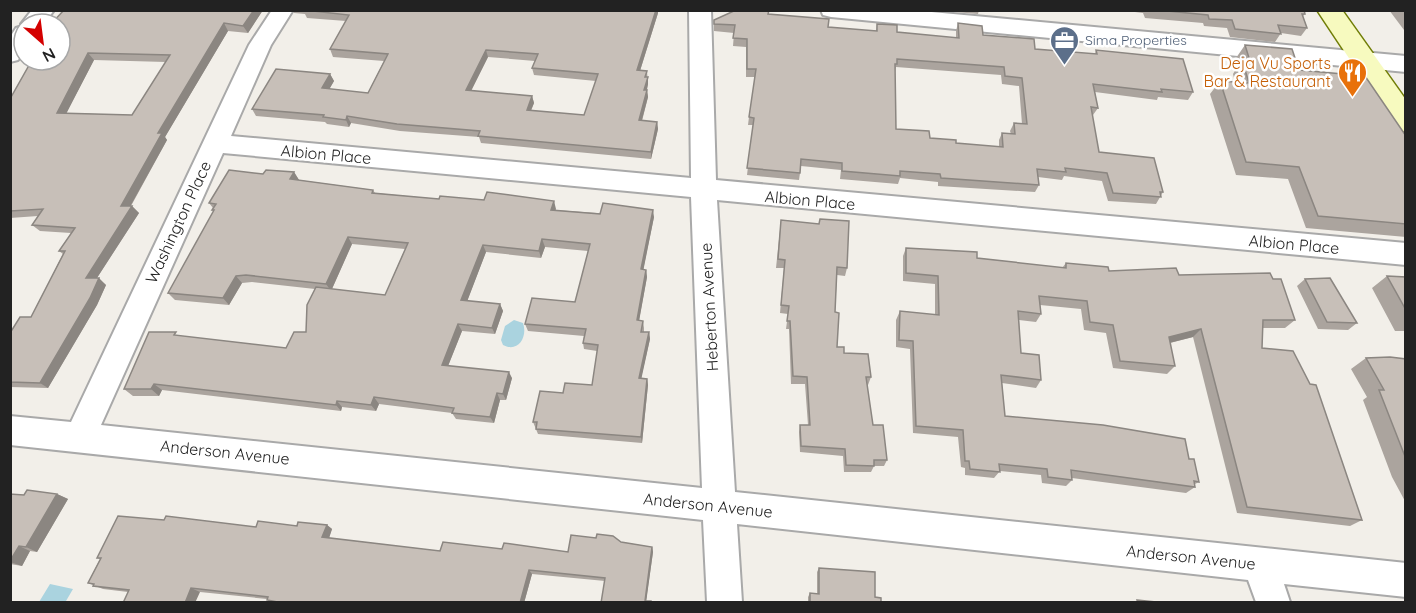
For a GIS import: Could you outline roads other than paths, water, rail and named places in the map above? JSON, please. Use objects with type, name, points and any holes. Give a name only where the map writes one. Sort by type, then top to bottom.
[{"type":"street","name":"Washington Place","points":[[80,436],[260,45],[283,10]]},
{"type":"street","name":"Heberton Avenue","points":[[700,10],[703,190],[723,603]]},
{"type":"street","points":[[831,10],[1406,64]]},
{"type":"street","points":[[1329,10],[1406,122]]},
{"type":"street","name":"Albion Place","points":[[214,144],[1406,254]]},
{"type":"street","name":"Anderson Avenue","points":[[10,430],[1406,579]]},
{"type":"street","points":[[1260,565],[1274,603]]},
{"type":"water","points":[[514,320],[523,323],[523,338],[517,345],[508,347],[503,345],[501,340],[505,326]]},
{"type":"water","points":[[50,584],[73,589],[66,601],[39,602]]},
{"type":"place","name":"Sima Properties","points":[[1064,66]]},
{"type":"place","name":"Deja Vu Sports Bar & Restaurant","points":[[1352,98]]}]
